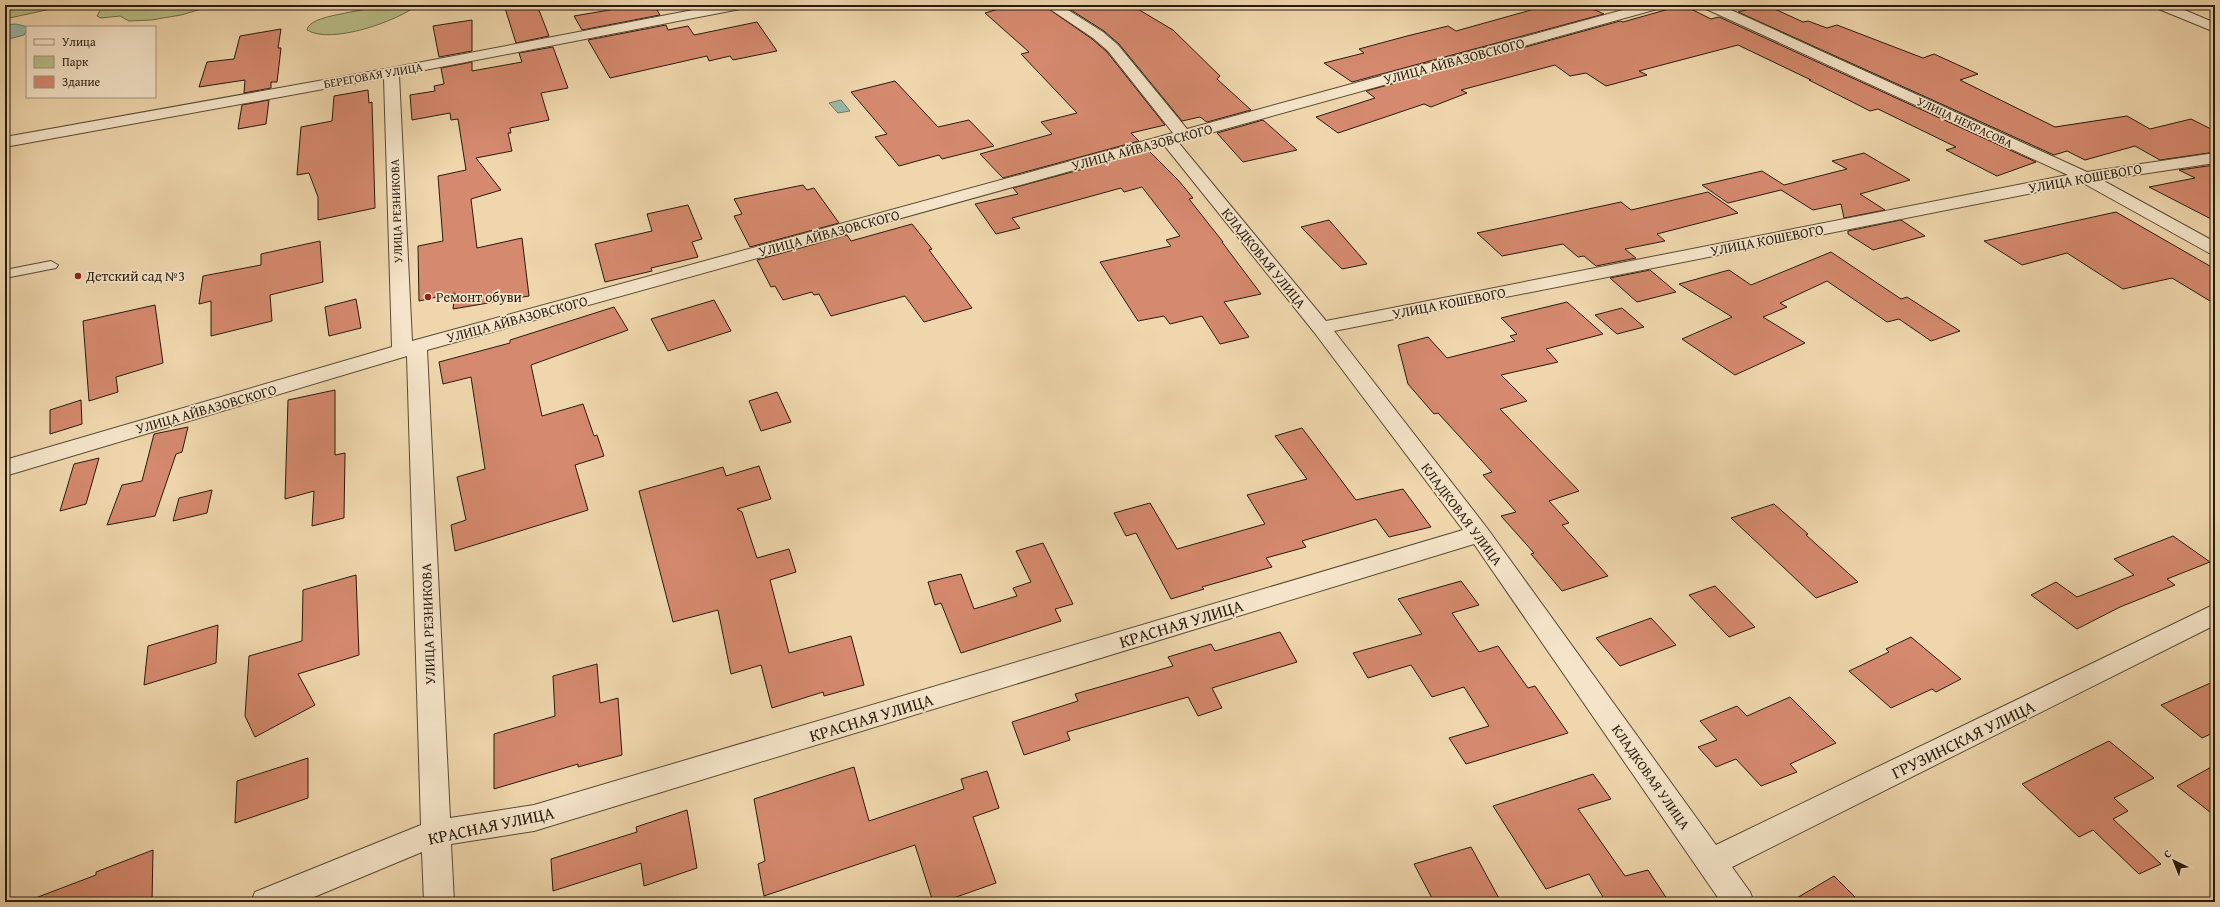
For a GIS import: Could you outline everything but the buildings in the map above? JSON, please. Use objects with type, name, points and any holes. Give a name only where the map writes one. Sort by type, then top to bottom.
[{"type":"street","name":"БЕРЕГОВАЯ УЛИЦА","points":[[5,142],[391,72],[740,5]]},
{"type":"street","name":"КЛАДКОВАЯ УЛИЦА","points":[[1051,5],[1098,35],[1113,48],[1175,137],[1479,534],[1739,902]]},
{"type":"street","name":"УЛИЦА АЙВАЗОВСКОГО","points":[[5,468],[409,349],[1656,5]]},
{"type":"street","name":"УЛИЦА НЕКРАСОВА","points":[[1709,5],[2085,177],[2215,249]]},
{"type":"street","points":[[2161,5],[2215,28]]},
{"type":"street","name":"УЛИЦА РЕЗНИКОВА","points":[[391,72],[409,349],[439,902]]},
{"type":"street","name":"УЛИЦА КОШЕВОГО","points":[[1321,328],[2085,177],[2215,158]]},
{"type":"street","name":"КРАСНАЯ УЛИЦА","points":[[266,902],[436,833],[534,818],[1479,534]]},
{"type":"street","name":"ГРУЗИНСКАЯ УЛИЦА","points":[[1711,863],[2215,614]]},
{"type":"lane","points":[[5,274],[51,265]]},
{"type":"green space","points":[[5,5],[69,5],[5,19]]},
{"type":"green space","points":[[103,5],[215,5],[181,15],[151,20],[129,21],[120,16],[101,18],[97,16]]},
{"type":"green space","points":[[378,5],[418,5],[395,18],[380,24],[347,33],[332,35],[318,34],[307,30],[310,25],[317,20],[371,8]]},
{"type":"shaded area","points":[[16,24],[26,26],[26,31],[24,35],[5,40],[5,25]]},
{"type":"shaded area","points":[[841,100],[850,111],[838,113],[829,103]]},
{"type":"place","name":"Детский сад №3","points":[[78,276]]},
{"type":"place","name":"Ремонт обуви","points":[[428,297]]}]
